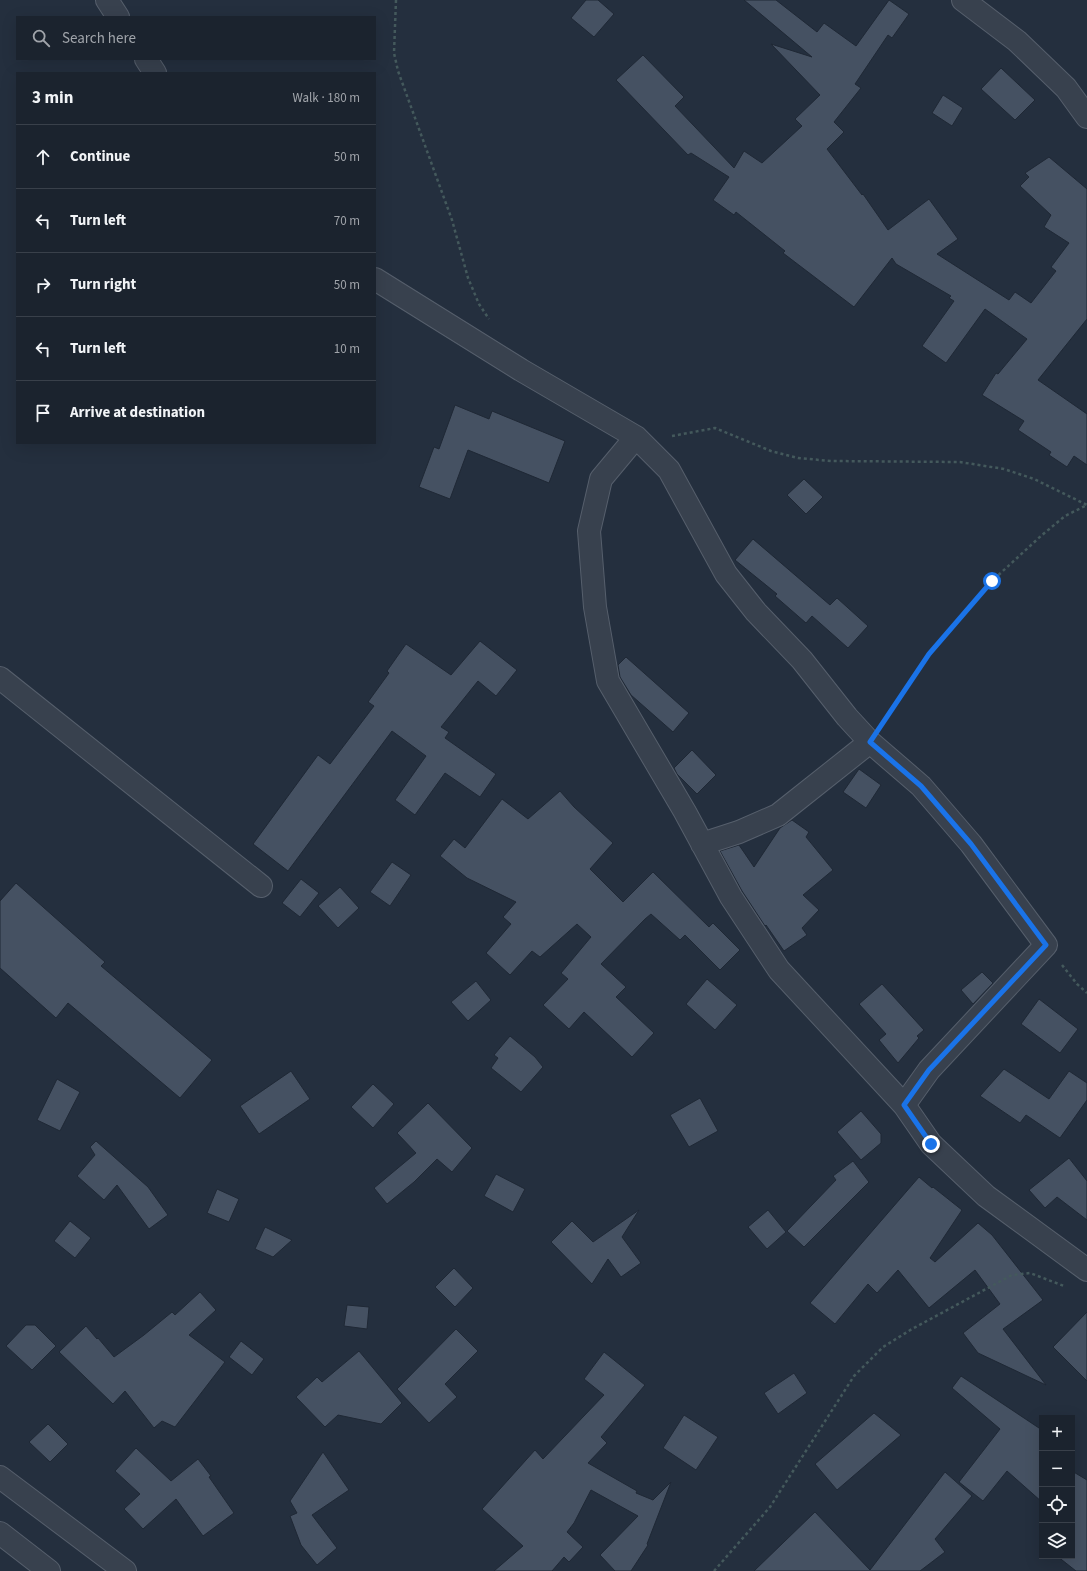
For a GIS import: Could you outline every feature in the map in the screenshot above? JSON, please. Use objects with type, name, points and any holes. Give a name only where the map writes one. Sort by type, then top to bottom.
[{"type":"street","points":[[107,0],[117,16]]},
{"type":"street","points":[[963,0],[1018,41],[1066,88],[1087,117]]},
{"type":"street","points":[[147,60],[154,72]]},
{"type":"street","points":[[376,280],[521,370],[636,437],[669,470],[726,574],[756,612],[802,660],[847,717],[870,742],[921,786],[971,844],[1046,945],[929,1070],[904,1105]]},
{"type":"street","points":[[636,437],[601,480],[589,531],[596,614],[608,681],[685,812],[731,897],[779,970],[904,1105],[931,1144],[986,1196],[1086,1269]]},
{"type":"street","points":[[0,678],[261,886]]},
{"type":"street","points":[[702,844],[739,832],[778,815],[870,742]]},
{"type":"street","points":[[0,1477],[125,1571]]},
{"type":"street","points":[[0,1533],[49,1571]]},
{"type":"path","points":[[396,0],[394,53],[398,71],[452,220],[468,278],[479,304],[492,324]]},
{"type":"path","points":[[636,437],[677,436],[715,428],[771,451],[798,458],[831,461],[960,462],[997,468],[1034,479],[1087,505]]},
{"type":"path","points":[[870,742],[929,654],[992,581],[1065,516],[1087,505]]},
{"type":"path","points":[[1046,945],[1077,984],[1087,993]]},
{"type":"path","points":[[714,1571],[770,1507],[854,1376],[883,1347],[912,1329],[1012,1275],[1030,1273],[1066,1287],[1086,1269]]},
{"type":"building","points":[[586,0],[598,0],[614,14],[594,37],[571,18]]},
{"type":"building","points":[[744,0],[776,0],[817,32],[824,23],[856,46],[889,0],[909,14],[892,38],[888,35],[855,84],[861,88],[834,122],[844,132],[827,149],[862,195],[863,194],[888,230],[929,199],[958,239],[937,254],[1009,300],[1015,292],[1031,303],[1056,271],[1051,267],[1069,243],[1044,227],[1051,215],[1020,186],[1029,177],[1025,173],[1049,157],[1087,189],[1087,319],[1038,380],[1087,414],[1087,465],[1074,456],[1067,467],[1049,455],[1051,452],[1018,430],[1024,421],[982,395],[996,373],[998,374],[1027,339],[985,309],[946,363],[922,346],[954,301],[949,298],[951,296],[896,264],[892,258],[854,307],[783,253],[785,251],[736,212],[734,215],[713,200],[729,177],[691,153],[688,155],[616,80],[643,55],[684,97],[675,106],[734,168],[744,151],[762,163],[802,126],[795,119],[820,95],[771,44],[812,57]]},
{"type":"building","points":[[1001,68],[1035,100],[1015,120],[981,89]]},
{"type":"building","points":[[943,95],[963,108],[952,126],[932,113]]},
{"type":"building","points":[[455,405],[489,419],[492,411],[565,441],[549,483],[468,450],[450,499],[419,487],[434,447],[439,449]]},
{"type":"building","points":[[804,479],[823,497],[806,514],[787,495]]},
{"type":"building","points":[[753,539],[830,605],[837,598],[868,626],[848,648],[812,616],[806,623],[775,596],[777,594],[735,560]]},
{"type":"building","points":[[480,641],[517,670],[496,696],[478,681],[441,727],[449,732],[445,738],[496,774],[480,797],[445,773],[415,815],[395,800],[426,756],[392,731],[288,871],[253,844],[318,755],[330,764],[374,706],[368,702],[389,673],[387,671],[406,644],[451,675]]},
{"type":"building","points":[[626,657],[689,713],[673,732],[631,695],[620,677],[618,665]]},
{"type":"building","points":[[692,750],[716,775],[697,794],[677,774],[674,768]]},
{"type":"building","points":[[859,769],[881,785],[866,808],[843,792]]},
{"type":"building","points":[[560,791],[574,807],[613,843],[590,869],[623,902],[653,872],[709,927],[713,923],[740,950],[720,970],[685,935],[680,940],[651,914],[645,919],[601,964],[626,987],[616,997],[654,1033],[632,1057],[584,1012],[569,1029],[543,1005],[568,979],[561,973],[591,937],[577,924],[540,957],[532,951],[510,975],[486,953],[511,924],[503,917],[516,902],[467,878],[440,856],[454,839],[465,848],[502,799],[528,819]]},
{"type":"building","points":[[792,820],[809,832],[806,837],[833,870],[803,895],[819,910],[802,928],[807,935],[784,951],[766,925],[765,926],[742,891],[720,851],[739,845],[754,867],[780,828]]},
{"type":"building","points":[[392,862],[411,875],[390,906],[370,892]]},
{"type":"building","points":[[301,879],[319,893],[300,917],[282,903]]},
{"type":"building","points":[[16,883],[105,962],[101,966],[212,1060],[180,1098],[68,1003],[56,1018],[0,968],[0,901]]},
{"type":"building","points":[[340,887],[359,908],[338,928],[318,906]]},
{"type":"building","points":[[982,972],[993,983],[973,1004],[961,990]]},
{"type":"building","points":[[707,979],[737,1005],[715,1030],[686,1004]]},
{"type":"building","points":[[476,981],[491,1000],[468,1021],[451,1002]]},
{"type":"building","points":[[882,984],[924,1030],[917,1036],[919,1038],[898,1063],[879,1040],[886,1034],[859,1004]]},
{"type":"building","points":[[1039,999],[1078,1029],[1060,1053],[1021,1024]]},
{"type":"building","points":[[510,1036],[535,1057],[543,1067],[521,1092],[491,1068],[498,1058],[494,1055]]},
{"type":"building","points":[[1004,1069],[1049,1099],[1069,1071],[1087,1083],[1087,1100],[1060,1138],[1026,1115],[1020,1123],[980,1096]]},
{"type":"building","points":[[291,1071],[310,1099],[259,1134],[240,1106]]},
{"type":"building","points":[[57,1079],[80,1092],[60,1131],[37,1120]]},
{"type":"building","points":[[373,1084],[394,1104],[373,1128],[351,1107]]},
{"type":"building","points":[[700,1098],[718,1131],[689,1147],[670,1115]]},
{"type":"building","points":[[428,1103],[472,1148],[452,1172],[437,1159],[414,1182],[387,1204],[374,1188],[416,1153],[397,1133]]},
{"type":"building","points":[[861,1111],[881,1134],[881,1143],[861,1160],[837,1132]]},
{"type":"building","points":[[96,1141],[148,1187],[168,1215],[149,1229],[117,1185],[104,1200],[77,1176],[95,1155],[90,1147]]},
{"type":"building","points":[[1069,1158],[1087,1181],[1087,1220],[1057,1197],[1045,1208],[1029,1190]]},
{"type":"building","points":[[853,1161],[869,1182],[804,1247],[787,1231],[836,1180],[833,1176]]},
{"type":"building","points":[[496,1174],[525,1189],[513,1212],[484,1196]]},
{"type":"building","points":[[919,1177],[962,1210],[930,1258],[935,1262],[978,1223],[992,1235],[1043,1300],[1003,1329],[1046,1385],[978,1353],[963,1333],[1000,1304],[975,1270],[929,1308],[898,1270],[877,1293],[868,1284],[835,1324],[810,1303]]},
{"type":"building","points":[[217,1189],[239,1199],[229,1222],[207,1213]]},
{"type":"building","points":[[639,1210],[622,1237],[641,1263],[621,1277],[608,1259],[592,1284],[551,1242],[572,1221],[593,1242]]},
{"type":"building","points":[[768,1210],[786,1232],[767,1249],[748,1227]]},
{"type":"building","points":[[70,1221],[91,1238],[75,1258],[54,1241]]},
{"type":"building","points":[[265,1227],[292,1240],[273,1257],[255,1249]]},
{"type":"building","points":[[454,1268],[473,1288],[455,1307],[435,1287]]},
{"type":"building","points":[[200,1292],[216,1310],[189,1335],[225,1362],[175,1427],[162,1421],[154,1428],[125,1391],[113,1404],[59,1352],[86,1326],[114,1357],[172,1312],[175,1315]]},
{"type":"building","points":[[347,1305],[369,1307],[367,1329],[344,1326]]},
{"type":"building","points":[[1087,1312],[1087,1381],[1053,1347]]},
{"type":"building","points":[[26,1325],[35,1325],[56,1346],[32,1370],[6,1346]]},
{"type":"building","points":[[456,1329],[478,1351],[445,1384],[457,1397],[429,1423],[397,1389]]},
{"type":"building","points":[[241,1341],[264,1359],[252,1375],[229,1357]]},
{"type":"building","points":[[359,1351],[402,1403],[381,1424],[338,1415],[325,1427],[296,1397],[317,1377],[322,1382]]},
{"type":"building","points":[[604,1352],[645,1385],[601,1437],[607,1443],[588,1463],[637,1491],[636,1493],[653,1500],[671,1482],[647,1544],[648,1545],[631,1571],[615,1571],[600,1555],[638,1516],[591,1490],[574,1523],[567,1532],[583,1547],[569,1562],[564,1557],[552,1571],[494,1571],[523,1546],[482,1509],[535,1450],[543,1459],[604,1395],[584,1379]]},
{"type":"building","points":[[794,1373],[807,1393],[778,1414],[764,1393]]},
{"type":"building","points":[[961,1376],[1039,1428],[1039,1499],[1007,1471],[983,1501],[959,1482],[1000,1429],[952,1388]]},
{"type":"building","points":[[874,1413],[901,1435],[837,1490],[815,1464]]},
{"type":"building","points":[[684,1415],[718,1437],[696,1470],[663,1448]]},
{"type":"building","points":[[48,1424],[68,1444],[50,1462],[29,1442]]},
{"type":"building","points":[[136,1448],[171,1481],[198,1459],[211,1476],[209,1477],[234,1513],[203,1536],[176,1499],[143,1529],[124,1509],[140,1494],[115,1471]]},
{"type":"building","points":[[323,1452],[349,1490],[312,1515],[337,1548],[317,1565],[301,1545],[290,1516],[297,1513],[290,1501]]},
{"type":"building","points":[[945,1472],[972,1496],[935,1539],[945,1552],[920,1571],[754,1571],[815,1512],[870,1570]]},
{"type":"building","points":[[1075,1473],[1087,1480],[1087,1571],[1076,1571],[1061,1559],[1075,1559]]},
{"type":"route","points":[[931,1144],[904,1105],[929,1070],[1046,945],[971,844],[921,786],[870,742],[929,654],[992,581]]}]
